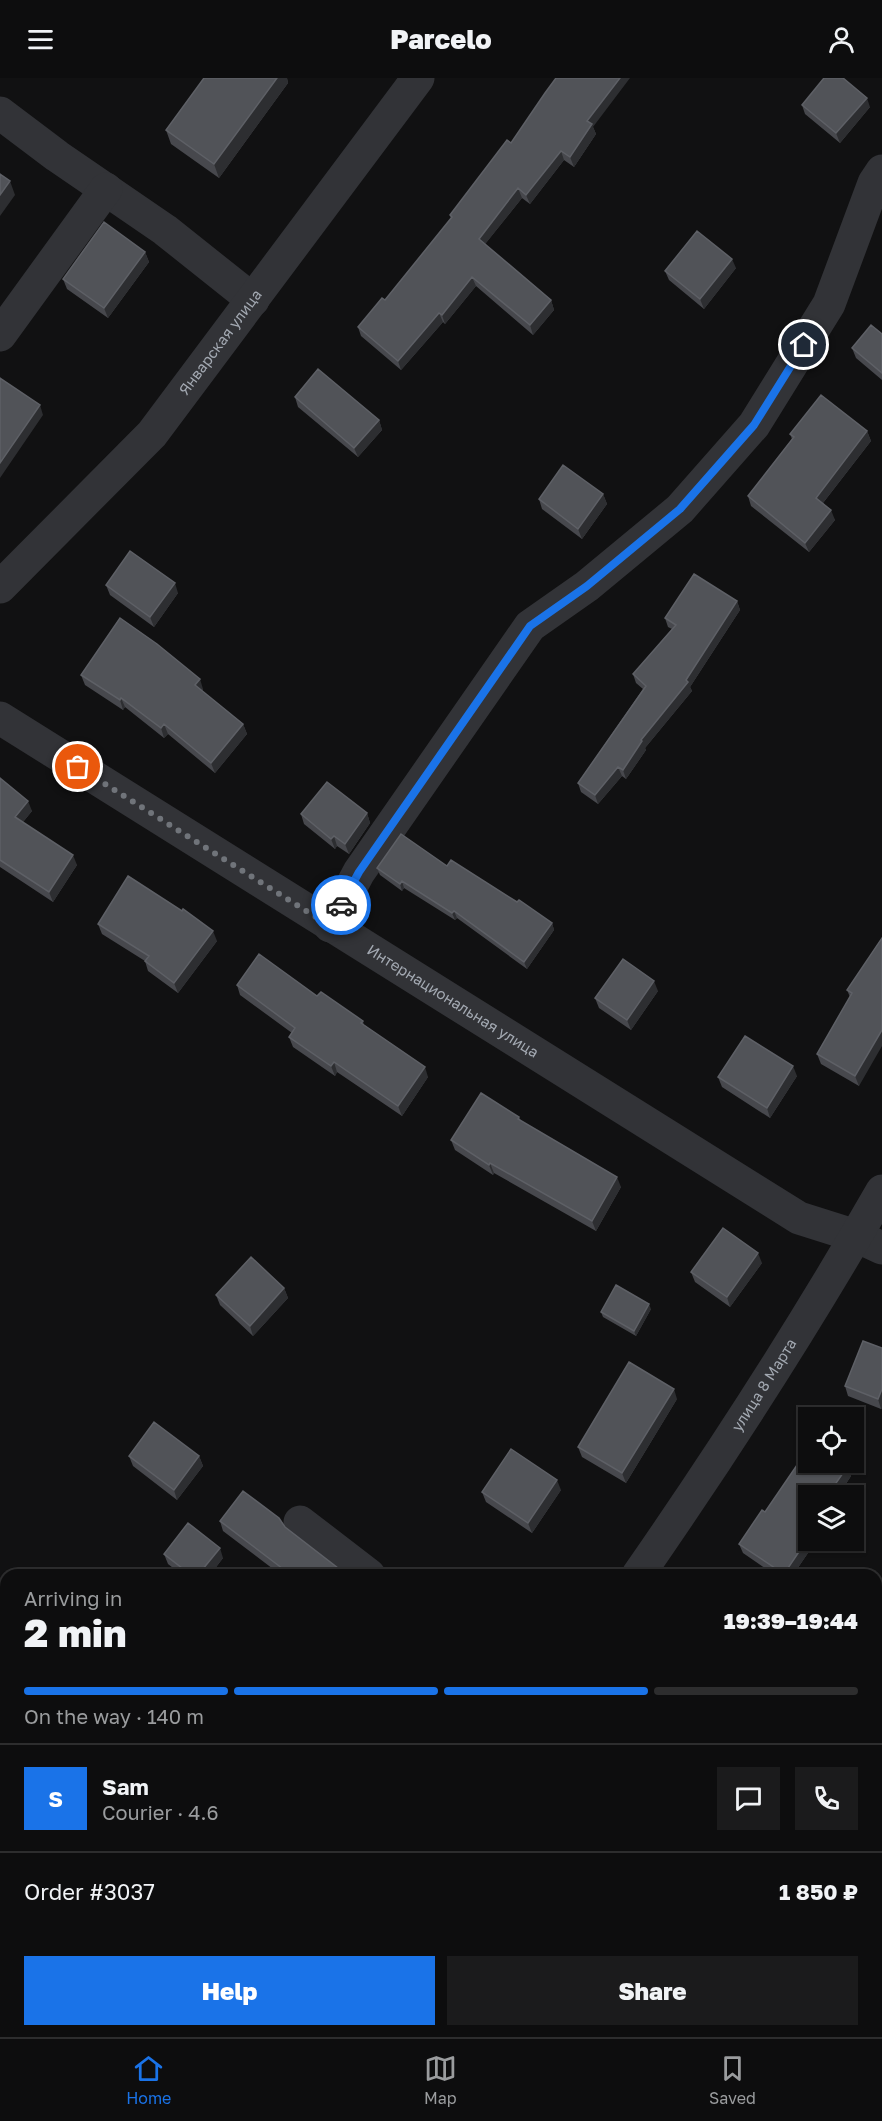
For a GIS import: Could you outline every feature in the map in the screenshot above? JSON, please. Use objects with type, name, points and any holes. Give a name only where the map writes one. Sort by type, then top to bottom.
[{"type":"street","name":"Январская улица","points":[[0,587],[152,434],[418,78]]},
{"type":"street","points":[[0,113],[165,230],[253,300]]},
{"type":"street","points":[[330,926],[359,872],[530,626],[587,586],[680,509],[754,425],[829,304],[874,183],[882,171]]},
{"type":"street","points":[[0,334],[106,189]]},
{"type":"street","name":"Интернациональная улица","points":[[0,718],[799,1218],[869,1242]]},
{"type":"street","name":"улица 8 Марта","points":[[642,1569],[869,1242],[882,1191]]},
{"type":"street","points":[[300,1522],[361,1569]]},
{"type":"building","points":[[204,78],[277,78],[214,164],[166,130]]},
{"type":"building","points":[[556,78],[620,78],[587,121],[592,124],[570,157],[561,151],[526,195],[518,188],[479,239],[551,300],[530,325],[472,277],[442,315],[439,313],[398,361],[358,327],[382,298],[385,300],[452,217],[450,215],[507,140],[511,143]]},
{"type":"building","points":[[824,78],[843,78],[867,98],[836,133],[802,105]]},
{"type":"building","points":[[0,174],[10,181],[0,195]]},
{"type":"building","points":[[104,222],[145,252],[104,308],[63,279]]},
{"type":"building","points":[[697,231],[732,259],[700,299],[665,271]]},
{"type":"building","points":[[871,325],[882,334],[882,373],[852,348]]},
{"type":"building","points":[[318,369],[379,420],[354,448],[295,397]]},
{"type":"building","points":[[0,378],[40,405],[0,463]]},
{"type":"building","points":[[821,395],[867,431],[816,498],[831,510],[805,543],[748,496],[794,437],[790,434]]},
{"type":"building","points":[[563,465],[603,494],[578,529],[539,499]]},
{"type":"building","points":[[130,551],[175,583],[150,617],[106,585]]},
{"type":"building","points":[[694,574],[737,601],[686,680],[688,682],[641,740],[623,770],[618,767],[595,795],[578,783],[646,686],[633,674],[676,625],[665,618]]},
{"type":"building","points":[[120,618],[200,679],[195,685],[243,724],[211,763],[164,724],[161,728],[121,698],[120,700],[81,675]]},
{"type":"building","points":[[0,778],[28,801],[15,817],[73,855],[49,892],[0,860]]},
{"type":"building","points":[[327,782],[367,813],[345,844],[334,836],[331,839],[301,814]]},
{"type":"building","points":[[401,834],[447,866],[451,860],[517,902],[519,900],[552,923],[524,962],[454,911],[452,913],[402,881],[400,884],[377,868]]},
{"type":"building","points":[[128,876],[182,911],[183,909],[213,931],[174,983],[145,961],[149,956],[98,924]]},
{"type":"building","points":[[882,938],[882,1030],[855,1076],[817,1054],[852,993],[847,990]]},
{"type":"building","points":[[259,954],[317,996],[321,992],[425,1067],[398,1106],[334,1062],[331,1066],[289,1037],[295,1028],[237,985]]},
{"type":"building","points":[[623,959],[654,981],[627,1020],[595,998]]},
{"type":"building","points":[[745,1036],[793,1066],[767,1108],[718,1077]]},
{"type":"building","points":[[481,1093],[519,1117],[518,1119],[617,1177],[592,1221],[490,1163],[489,1165],[451,1140]]},
{"type":"building","points":[[723,1228],[758,1253],[727,1297],[691,1272]]},
{"type":"building","points":[[251,1257],[284,1288],[250,1326],[216,1295]]},
{"type":"building","points":[[616,1285],[649,1304],[634,1331],[601,1312]]},
{"type":"building","points":[[863,1341],[882,1348],[882,1389],[878,1399],[845,1386]]},
{"type":"building","points":[[629,1362],[674,1389],[622,1473],[578,1447]]},
{"type":"building","points":[[154,1422],[199,1456],[174,1490],[129,1456]]},
{"type":"building","points":[[511,1449],[557,1480],[528,1523],[482,1492]]},
{"type":"building","points":[[798,1464],[798,1473],[843,1473],[835,1485],[798,1485],[800,1551],[787,1569],[776,1569],[739,1544],[762,1510],[765,1512]]},
{"type":"building","points":[[243,1491],[339,1569],[283,1569],[220,1521]]},
{"type":"building","points":[[188,1523],[220,1548],[203,1569],[183,1569],[164,1554]]},
{"type":"way so far","points":[[78,767],[330,926],[341,905]]},
{"type":"route","points":[[341,905],[359,872],[530,626],[587,586],[680,509],[754,425],[804,345]]}]
